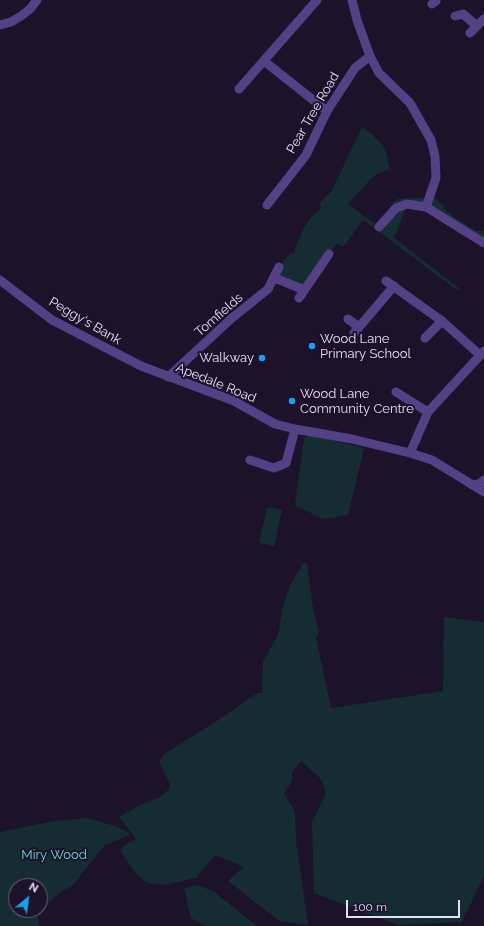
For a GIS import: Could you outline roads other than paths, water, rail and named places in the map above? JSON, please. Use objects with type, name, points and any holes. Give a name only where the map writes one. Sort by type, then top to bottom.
[{"type":"street","points":[[0,25],[21,16],[30,9],[37,0]]},
{"type":"street","points":[[239,89],[318,0]]},
{"type":"street","points":[[352,0],[357,20],[370,56],[379,74],[410,103],[431,140],[435,156],[436,178],[426,207]]},
{"type":"street","points":[[455,16],[463,14],[477,26]]},
{"type":"street","points":[[470,33],[484,19]]},
{"type":"street","name":"Pear Tree Road","points":[[267,205],[306,155],[327,112],[355,68],[370,56]]},
{"type":"street","points":[[264,61],[327,112]]},
{"type":"street","points":[[379,227],[396,208],[407,204],[426,207],[484,243]]},
{"type":"street","points":[[275,278],[302,294],[329,254]]},
{"type":"street","name":"Tomfields","points":[[168,377],[232,318],[268,289],[275,278],[279,267]]},
{"type":"street","name":"Peggy's Bank","points":[[0,280],[52,320],[141,366]]},
{"type":"street","points":[[348,319],[356,330],[390,284],[442,321],[482,353],[428,412],[410,453]]},
{"type":"street","points":[[425,338],[442,321]]},
{"type":"street","name":"Apedale Road","points":[[141,366],[234,401],[275,424],[352,439],[432,460],[484,492]]},
{"type":"street","points":[[396,392],[428,412]]},
{"type":"street","points":[[250,460],[274,468],[286,463],[295,429]]},
{"type":"street","points":[[472,485],[479,484],[484,480]]},
{"type":"place","name":"Wood Lane Primary School","points":[[312,346]]},
{"type":"place","name":"Walkway","points":[[262,358]]},
{"type":"place","name":"Wood Lane Community Centre","points":[[292,401]]},
{"type":"park label","name":"Miry Wood","points":[[54,855]]}]
